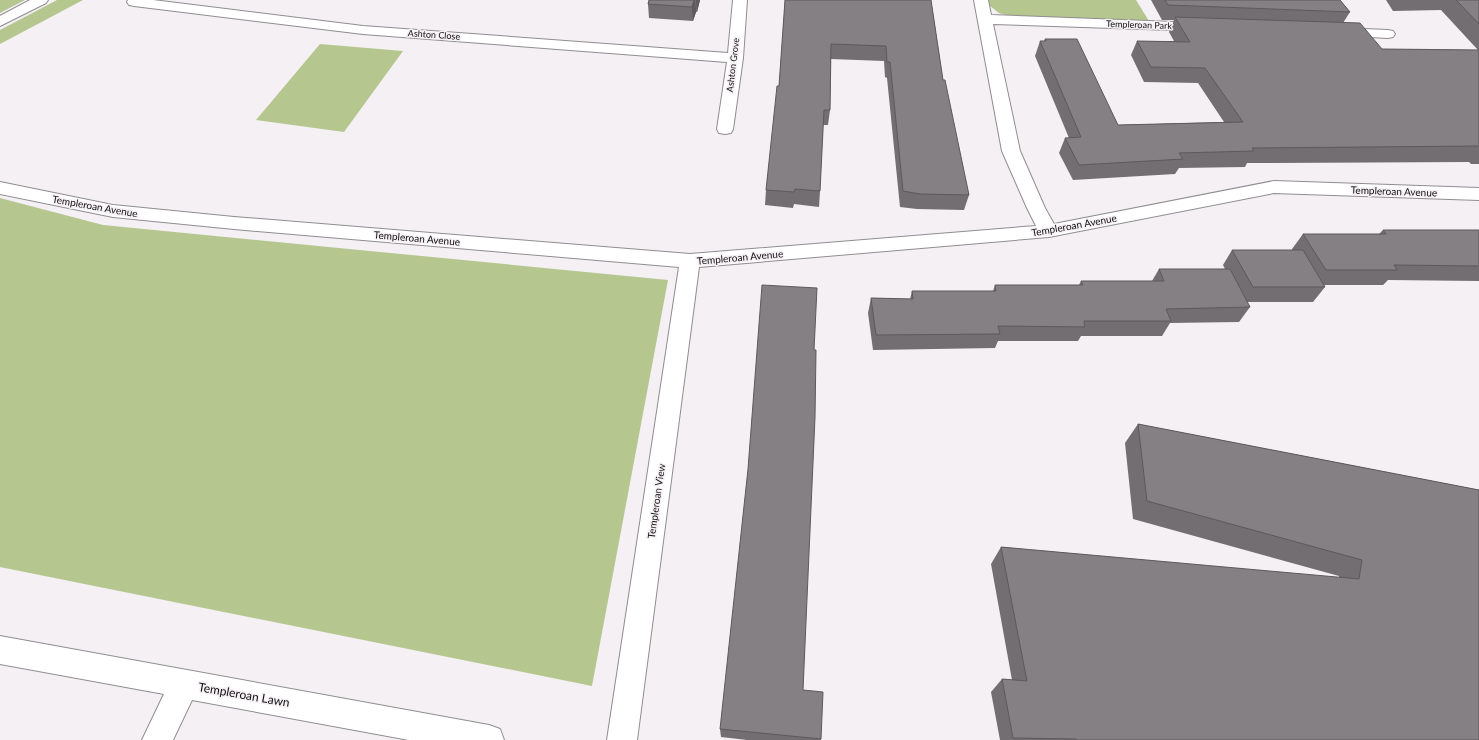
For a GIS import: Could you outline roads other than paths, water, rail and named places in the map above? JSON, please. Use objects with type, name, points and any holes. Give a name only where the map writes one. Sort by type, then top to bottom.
[{"type":"street","points":[[0,22],[42,0]]},
{"type":"street","name":"Ashton Grove","points":[[725,129],[735,58],[740,0]]},
{"type":"street","points":[[981,0],[1011,151],[1036,208],[1050,231]]},
{"type":"street","name":"Ashton Close","points":[[134,2],[363,30],[735,58]]},
{"type":"street","name":"Templeroan Park","points":[[985,19],[1214,28]]},
{"type":"street","points":[[1324,32],[1388,34]]},
{"type":"street","name":"Templeroan Avenue","points":[[0,188],[113,211],[234,223],[690,261],[1050,231],[1274,187],[1479,194]]},
{"type":"street","name":"Templeroan View","points":[[622,740],[690,261]]},
{"type":"street","name":"Templeroan Lawn","points":[[0,650],[489,740]]},
{"type":"street","points":[[158,740],[184,684]]}]
